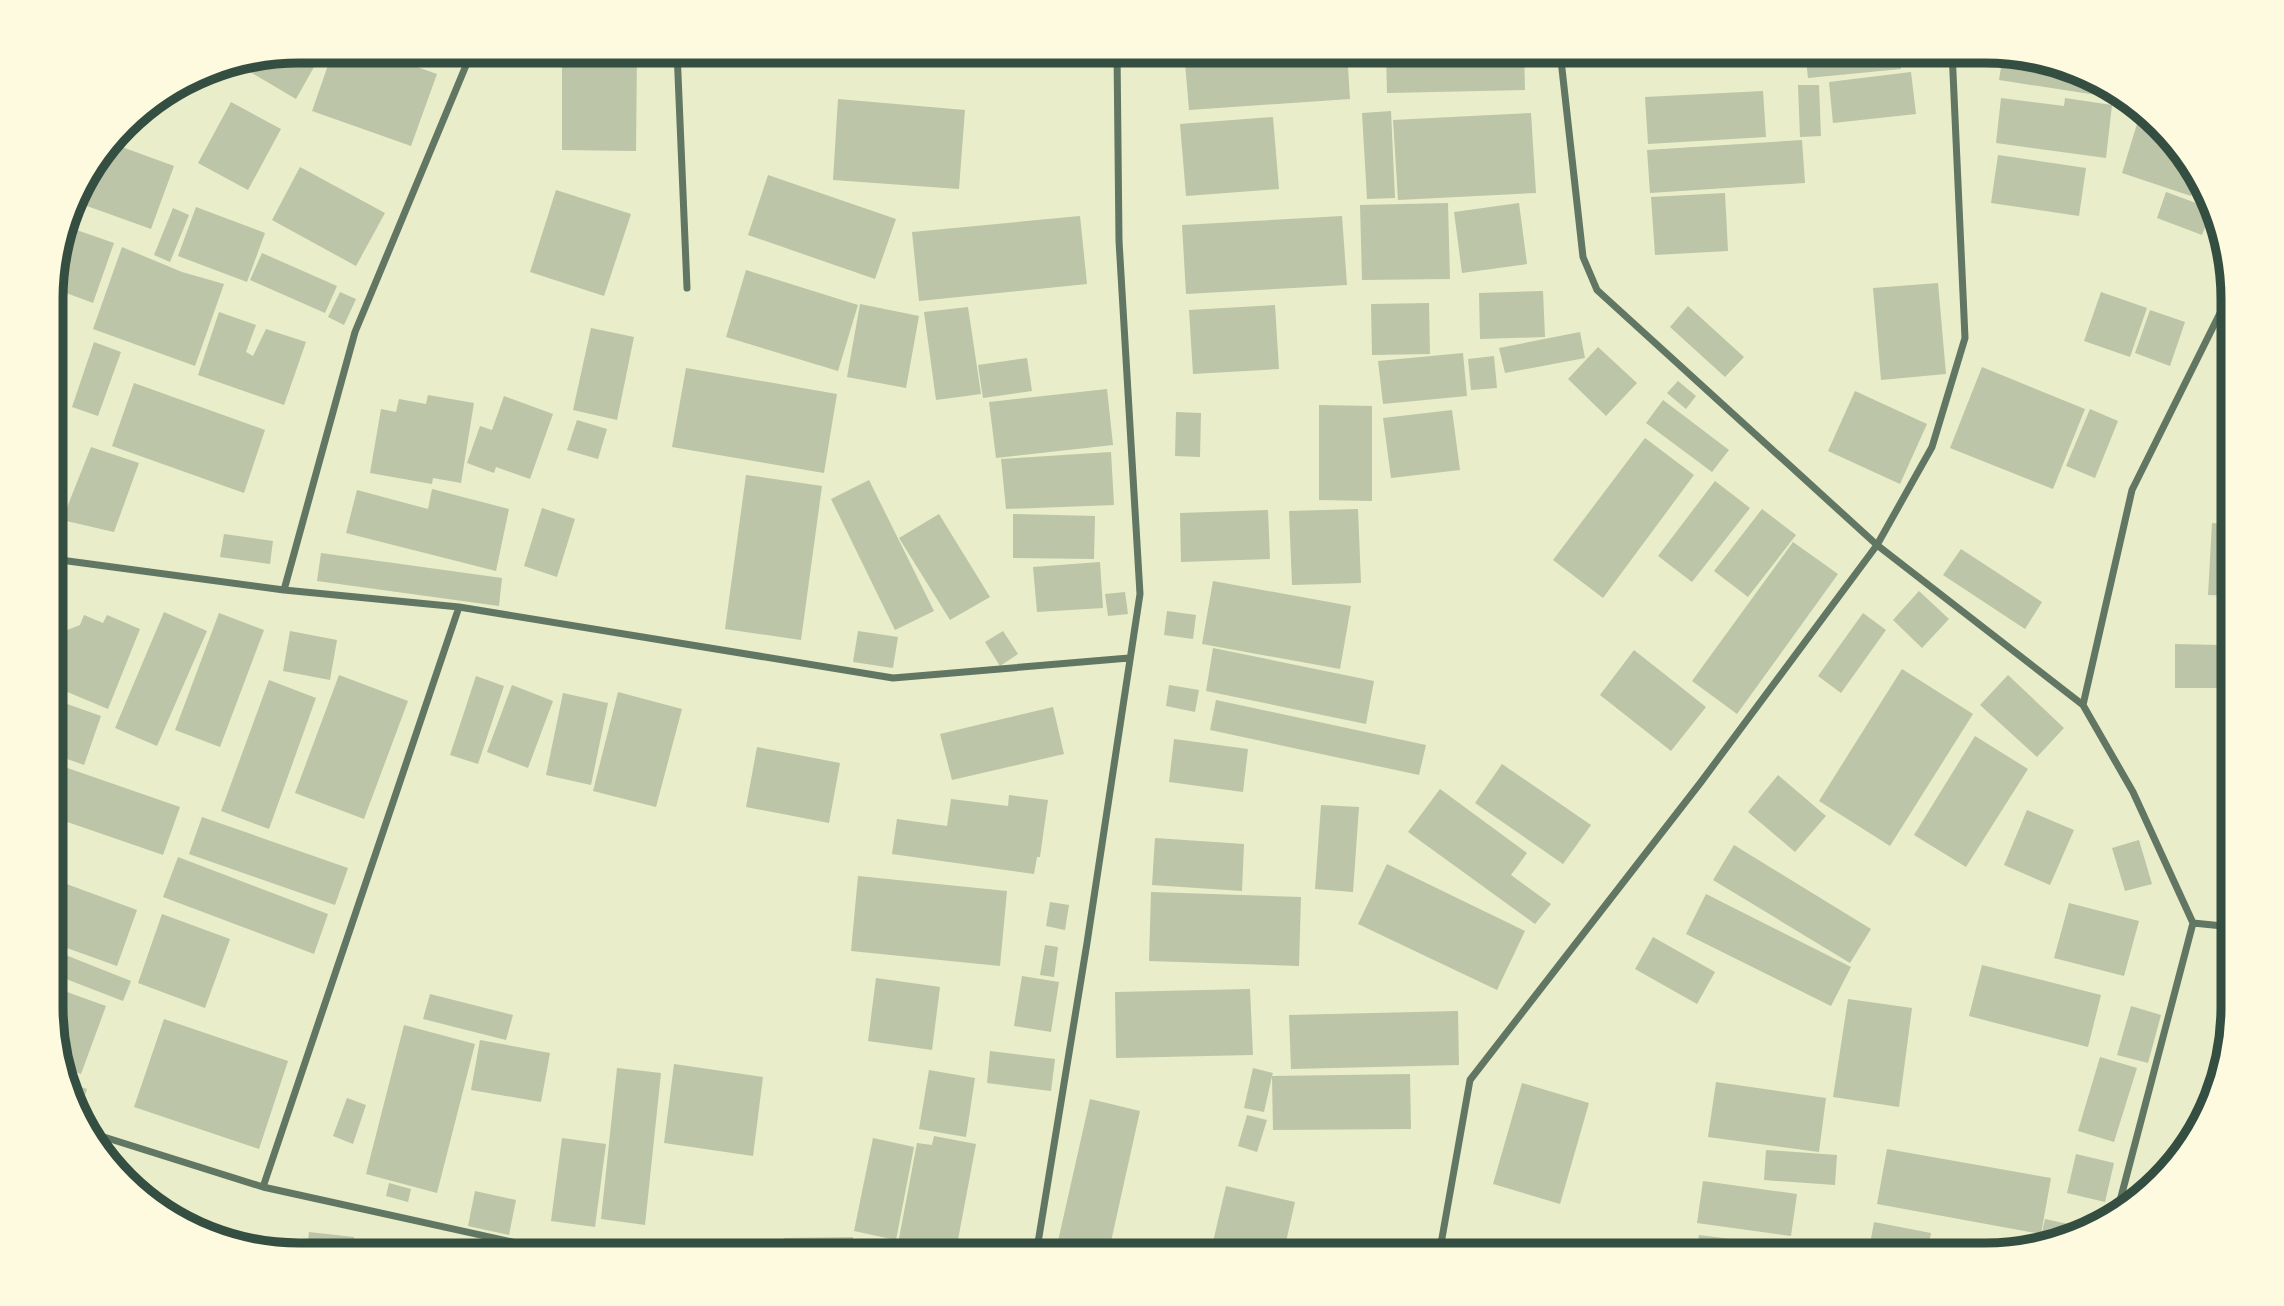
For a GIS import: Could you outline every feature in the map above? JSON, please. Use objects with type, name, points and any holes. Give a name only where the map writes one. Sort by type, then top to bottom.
[{"type":"street","points":[[284,590],[355,332],[467,63]]},
{"type":"street","points":[[678,63],[687,288]]},
{"type":"street","points":[[1038,1243],[1140,594],[1119,241],[1117,63]]},
{"type":"street","points":[[1561,63],[1583,257],[1597,290],[1877,545],[2083,705],[2133,792],[2193,922],[2120,1200]]},
{"type":"street","points":[[1441,1242],[1470,1080],[1701,782],[1877,545],[1931,447],[1965,338],[1953,63]]},
{"type":"street","points":[[2083,705],[2132,490],[2220,313]]},
{"type":"street","points":[[63,560],[284,590],[459,607],[893,678],[1129,658]]},
{"type":"street","points":[[263,1187],[459,607]]},
{"type":"street","points":[[2193,922],[2220,926]]},
{"type":"street","points":[[102,1136],[263,1187],[516,1243]]},
{"type":"building","points":[[316,63],[296,99],[246,69],[268,65]]},
{"type":"building","points":[[329,63],[406,63],[437,74],[411,146],[312,111]]},
{"type":"building","points":[[562,63],[637,63],[636,151],[562,150]]},
{"type":"building","points":[[1185,63],[1348,63],[1350,99],[1189,110]]},
{"type":"building","points":[[1386,63],[1524,63],[1525,90],[1387,93]]},
{"type":"building","points":[[1806,63],[1900,63],[1901,69],[1808,78]]},
{"type":"building","points":[[2002,64],[2016,65],[2075,81],[2105,96],[1999,80]]},
{"type":"building","points":[[1911,72],[1916,114],[1833,123],[1829,82]]},
{"type":"building","points":[[1798,85],[1819,85],[1821,136],[1800,137]]},
{"type":"building","points":[[1763,91],[1766,137],[1648,144],[1645,97]]},
{"type":"building","points":[[2001,98],[2064,106],[2065,98],[2112,105],[2106,158],[1996,143]]},
{"type":"building","points":[[838,99],[965,110],[959,189],[833,180]]},
{"type":"building","points":[[231,102],[281,129],[248,190],[198,163]]},
{"type":"building","points":[[1391,111],[1395,198],[1367,199],[1362,113]]},
{"type":"building","points":[[1531,113],[1536,193],[1398,200],[1393,120]]},
{"type":"building","points":[[1273,117],[1279,189],[1186,196],[1180,124]]},
{"type":"building","points":[[2137,124],[2152,132],[2172,155],[2193,189],[2191,196],[2122,173]]},
{"type":"building","points":[[1802,140],[1805,183],[1650,193],[1647,150]]},
{"type":"building","points":[[119,146],[174,166],[151,229],[83,205],[95,181]]},
{"type":"building","points":[[1998,155],[2086,168],[2079,216],[1991,203]]},
{"type":"building","points":[[300,167],[385,213],[356,266],[272,220]]},
{"type":"building","points":[[768,175],[896,219],[875,279],[748,235]]},
{"type":"building","points":[[556,190],[631,214],[604,296],[530,272]]},
{"type":"building","points":[[2166,192],[2201,205],[2207,221],[2202,235],[2157,218]]},
{"type":"building","points":[[1725,193],[1728,251],[1655,255],[1651,197]]},
{"type":"building","points":[[1448,203],[1450,279],[1362,280],[1360,205]]},
{"type":"building","points":[[1519,203],[1527,264],[1462,273],[1454,212]]},
{"type":"building","points":[[196,207],[265,233],[247,282],[178,256]]},
{"type":"building","points":[[173,208],[189,215],[170,262],[154,255]]},
{"type":"building","points":[[1080,216],[1087,284],[919,301],[912,232]]},
{"type":"building","points":[[1342,216],[1347,285],[1186,294],[1182,225]]},
{"type":"building","points":[[74,229],[114,243],[93,303],[63,292],[65,268]]},
{"type":"building","points":[[122,247],[182,272],[224,284],[195,366],[93,329]]},
{"type":"building","points":[[262,253],[337,286],[325,313],[250,280]]},
{"type":"building","points":[[746,270],[858,305],[838,371],[726,337]]},
{"type":"building","points":[[1938,283],[1946,374],[1881,380],[1873,288]]},
{"type":"building","points":[[1543,291],[1545,337],[1480,339],[1479,293]]},
{"type":"building","points":[[340,292],[356,299],[344,325],[328,317]]},
{"type":"building","points":[[2101,292],[2147,308],[2130,357],[2084,341]]},
{"type":"building","points":[[1429,303],[1430,354],[1372,355],[1371,304]]},
{"type":"building","points":[[860,304],[919,316],[906,388],[847,377]]},
{"type":"building","points":[[1275,305],[1279,369],[1193,374],[1189,310]]},
{"type":"building","points":[[1688,306],[1744,357],[1725,377],[1670,327]]},
{"type":"building","points":[[968,307],[981,394],[936,400],[924,312]]},
{"type":"building","points":[[2150,310],[2185,322],[2170,366],[2135,353]]},
{"type":"building","points":[[219,312],[256,325],[246,352],[253,356],[266,329],[306,342],[284,405],[198,375]]},
{"type":"building","points":[[591,328],[634,337],[617,420],[573,410]]},
{"type":"building","points":[[1580,332],[1585,358],[1505,373],[1499,348]]},
{"type":"building","points":[[94,342],[121,352],[98,416],[72,407]]},
{"type":"building","points":[[1598,347],[1637,383],[1606,416],[1568,379]]},
{"type":"building","points":[[1463,353],[1467,396],[1383,404],[1378,361]]},
{"type":"building","points":[[1494,356],[1497,388],[1471,390],[1468,359]]},
{"type":"building","points":[[1027,358],[1032,391],[983,398],[978,365]]},
{"type":"building","points":[[1982,367],[2085,409],[2053,489],[1950,448]]},
{"type":"building","points":[[686,368],[837,394],[824,473],[672,447]]},
{"type":"building","points":[[1678,381],[1696,396],[1686,409],[1667,393]]},
{"type":"building","points":[[134,383],[265,430],[244,493],[112,446]]},
{"type":"building","points":[[1107,389],[1113,445],[996,458],[989,402]]},
{"type":"building","points":[[1855,391],[1927,424],[1900,484],[1828,451]]},
{"type":"building","points":[[428,395],[474,403],[461,483],[433,478],[432,484],[370,473],[381,409],[396,412],[399,399],[426,404]]},
{"type":"building","points":[[504,396],[553,414],[530,479],[496,467],[494,473],[467,463],[480,426],[492,430]]},
{"type":"building","points":[[1663,400],[1729,450],[1712,472],[1646,423]]},
{"type":"building","points":[[1319,405],[1372,406],[1372,501],[1319,500]]},
{"type":"building","points":[[2090,409],[2118,421],[2095,478],[2066,466]]},
{"type":"building","points":[[1452,410],[1460,470],[1391,478],[1383,418]]},
{"type":"building","points":[[1176,412],[1201,413],[1200,457],[1175,456]]},
{"type":"building","points":[[577,420],[607,429],[598,459],[567,450]]},
{"type":"building","points":[[1645,438],[1694,475],[1603,598],[1553,560]]},
{"type":"building","points":[[91,447],[139,463],[114,532],[63,520]]},
{"type":"building","points":[[1111,452],[1114,505],[1006,509],[1001,459]]},
{"type":"building","points":[[746,475],[822,486],[801,640],[725,629]]},
{"type":"building","points":[[869,480],[934,611],[895,630],[831,499]]},
{"type":"building","points":[[1715,481],[1750,508],[1692,582],[1658,556]]},
{"type":"building","points":[[432,489],[509,509],[496,571],[346,533],[357,490],[428,509]]},
{"type":"building","points":[[542,508],[575,519],[557,577],[524,566]]},
{"type":"building","points":[[1358,509],[1361,583],[1292,585],[1289,511]]},
{"type":"building","points":[[1762,509],[1796,535],[1748,597],[1714,571]]},
{"type":"building","points":[[1268,510],[1270,559],[1181,562],[1180,513]]},
{"type":"building","points":[[939,514],[990,597],[950,620],[899,538]]},
{"type":"building","points":[[1013,514],[1095,516],[1094,559],[1013,558]]},
{"type":"building","points":[[2212,523],[2220,524],[2220,595],[2208,595]]},
{"type":"building","points":[[224,534],[273,541],[270,564],[220,557]]},
{"type":"building","points":[[1793,542],[1838,574],[1737,714],[1692,681]]},
{"type":"building","points":[[1961,549],[2042,602],[2025,629],[1943,575]]},
{"type":"building","points":[[321,553],[502,578],[499,606],[317,581]]},
{"type":"building","points":[[1100,562],[1103,608],[1037,612],[1033,567]]},
{"type":"building","points":[[1213,581],[1351,606],[1340,669],[1202,644]]},
{"type":"building","points":[[1919,591],[1949,619],[1922,648],[1893,620]]},
{"type":"building","points":[[1125,592],[1128,614],[1108,616],[1105,594]]},
{"type":"building","points":[[1167,611],[1196,615],[1193,639],[1164,635]]},
{"type":"building","points":[[164,612],[207,631],[157,746],[115,728]]},
{"type":"building","points":[[219,613],[264,630],[220,747],[175,730]]},
{"type":"building","points":[[1863,613],[1886,630],[1841,693],[1818,676]]},
{"type":"building","points":[[84,615],[103,623],[107,615],[140,629],[108,709],[63,690],[63,632],[80,625]]},
{"type":"building","points":[[290,631],[337,640],[330,680],[283,671]]},
{"type":"building","points":[[858,631],[898,637],[893,668],[853,662]]},
{"type":"building","points":[[1003,631],[1018,654],[1000,666],[985,642]]},
{"type":"building","points":[[2175,644],[2220,645],[2220,688],[2175,688]]},
{"type":"building","points":[[1213,648],[1374,681],[1366,724],[1206,691]]},
{"type":"building","points":[[1634,650],[1706,707],[1671,751],[1600,695]]},
{"type":"building","points":[[1902,669],[1973,714],[1890,846],[1819,801]]},
{"type":"building","points":[[339,675],[408,701],[364,819],[295,793]]},
{"type":"building","points":[[2008,675],[2064,728],[2037,757],[1980,705]]},
{"type":"building","points":[[476,676],[504,686],[478,764],[450,755]]},
{"type":"building","points":[[269,680],[316,698],[269,829],[221,811]]},
{"type":"building","points":[[512,685],[553,701],[528,768],[487,752]]},
{"type":"building","points":[[1169,685],[1199,690],[1195,712],[1166,706]]},
{"type":"building","points":[[618,692],[682,709],[656,807],[593,791]]},
{"type":"building","points":[[563,693],[608,703],[591,785],[546,775]]},
{"type":"building","points":[[1216,700],[1426,745],[1419,775],[1210,730]]},
{"type":"building","points":[[63,703],[101,716],[84,765],[63,758]]},
{"type":"building","points":[[1053,707],[1064,754],[952,780],[940,734]]},
{"type":"building","points":[[1975,736],[2028,769],[1966,867],[1914,835]]},
{"type":"building","points":[[1174,739],[1248,749],[1243,792],[1169,782]]},
{"type":"building","points":[[757,747],[840,763],[829,823],[746,807]]},
{"type":"building","points":[[1502,764],[1591,825],[1563,864],[1475,803]]},
{"type":"building","points":[[63,766],[180,807],[163,855],[63,820]]},
{"type":"building","points":[[1778,775],[1826,816],[1795,852],[1748,812]]},
{"type":"building","points":[[1440,789],[1527,853],[1511,875],[1551,904],[1535,924],[1408,832]]},
{"type":"building","points":[[1009,795],[1048,800],[1040,857],[1037,857],[1034,874],[892,854],[897,819],[947,826],[951,799],[1008,806]]},
{"type":"building","points":[[1321,805],[1359,807],[1353,892],[1315,889]]},
{"type":"building","points":[[2027,810],[2074,830],[2050,885],[2004,865]]},
{"type":"building","points":[[202,817],[348,868],[335,905],[189,854]]},
{"type":"building","points":[[1155,838],[1244,844],[1242,891],[1152,885]]},
{"type":"building","points":[[2139,840],[2152,884],[2125,891],[2112,848]]},
{"type":"building","points":[[1734,845],[1871,929],[1850,963],[1713,880]]},
{"type":"building","points":[[178,857],[328,914],[314,954],[163,897]]},
{"type":"building","points":[[1387,864],[1525,931],[1497,990],[1358,924]]},
{"type":"building","points":[[858,876],[1007,891],[1000,966],[851,951]]},
{"type":"building","points":[[63,883],[137,910],[117,966],[63,947]]},
{"type":"building","points":[[1151,892],[1301,897],[1299,966],[1149,961]]},
{"type":"building","points":[[1706,894],[1851,967],[1831,1006],[1686,934]]},
{"type":"building","points":[[1050,902],[1069,905],[1065,930],[1046,926]]},
{"type":"building","points":[[2069,903],[2139,921],[2124,976],[2054,958]]},
{"type":"building","points":[[162,914],[230,939],[205,1008],[138,983]]},
{"type":"building","points":[[1653,937],[1715,972],[1697,1004],[1635,969]]},
{"type":"building","points":[[1045,945],[1058,947],[1054,977],[1040,975]]},
{"type":"building","points":[[63,954],[131,981],[123,1001],[63,978]]},
{"type":"building","points":[[1982,965],[2101,995],[2088,1047],[1969,1016]]},
{"type":"building","points":[[1022,976],[1059,982],[1051,1032],[1014,1026]]},
{"type":"building","points":[[876,978],[940,987],[932,1050],[868,1041]]},
{"type":"building","points":[[1250,989],[1253,1055],[1116,1058],[1115,992]]},
{"type":"building","points":[[63,991],[106,1006],[81,1074],[73,1071],[68,1053]]},
{"type":"building","points":[[430,994],[513,1015],[506,1040],[423,1019]]},
{"type":"building","points":[[1848,999],[1912,1008],[1899,1107],[1833,1097]]},
{"type":"building","points":[[2131,1006],[2161,1015],[2148,1063],[2117,1055]]},
{"type":"building","points":[[1458,1011],[1459,1065],[1291,1069],[1289,1015]]},
{"type":"building","points":[[164,1019],[288,1061],[259,1149],[134,1107]]},
{"type":"building","points":[[404,1025],[475,1044],[437,1193],[366,1174]]},
{"type":"building","points":[[480,1040],[550,1053],[541,1102],[471,1090]]},
{"type":"building","points":[[990,1051],[1055,1059],[1051,1091],[987,1083]]},
{"type":"building","points":[[2100,1057],[2137,1068],[2114,1142],[2078,1131]]},
{"type":"building","points":[[674,1064],[763,1077],[753,1156],[664,1143]]},
{"type":"building","points":[[617,1068],[661,1073],[645,1225],[601,1219]]},
{"type":"building","points":[[1253,1068],[1273,1073],[1264,1112],[1244,1108]]},
{"type":"building","points":[[929,1070],[975,1078],[966,1137],[919,1129]]},
{"type":"building","points":[[1410,1074],[1411,1129],[1273,1130],[1272,1076]]},
{"type":"building","points":[[1716,1082],[1826,1098],[1819,1152],[1708,1137]]},
{"type":"building","points":[[1522,1083],[1589,1103],[1560,1204],[1493,1184]]},
{"type":"building","points":[[77,1086],[87,1089],[83,1101]]},
{"type":"building","points":[[347,1098],[366,1105],[353,1144],[333,1136]]},
{"type":"building","points":[[1090,1099],[1140,1111],[1111,1243],[1058,1243]]},
{"type":"building","points":[[1247,1115],[1267,1120],[1257,1152],[1238,1146]]},
{"type":"building","points":[[934,1136],[976,1144],[957,1243],[898,1243],[917,1143],[932,1145]]},
{"type":"building","points":[[562,1138],[606,1144],[595,1227],[551,1221]]},
{"type":"building","points":[[873,1138],[914,1147],[896,1240],[854,1231]]},
{"type":"building","points":[[1887,1149],[2051,1178],[2041,1234],[1877,1204]]},
{"type":"building","points":[[1766,1150],[1837,1155],[1835,1185],[1764,1180]]},
{"type":"building","points":[[2076,1154],[2114,1163],[2105,1202],[2067,1193]]},
{"type":"building","points":[[1703,1181],[1797,1194],[1791,1236],[1697,1223]]},
{"type":"building","points":[[389,1183],[411,1189],[408,1202],[386,1196]]},
{"type":"building","points":[[1226,1186],[1295,1202],[1286,1242],[1213,1242]]},
{"type":"building","points":[[475,1191],[516,1200],[509,1235],[468,1226]]},
{"type":"building","points":[[2045,1219],[2073,1225],[2061,1230],[2041,1235]]},
{"type":"building","points":[[1874,1222],[1931,1233],[1929,1242],[1870,1242]]},
{"type":"building","points":[[309,1232],[354,1237],[353,1243],[308,1243]]},
{"type":"building","points":[[1699,1235],[1755,1242],[1698,1242]]},
{"type":"building","points":[[853,1237],[853,1243],[784,1243],[784,1238]]},
{"type":"building","points":[[674,1239],[720,1239],[720,1243],[674,1243]]}]
